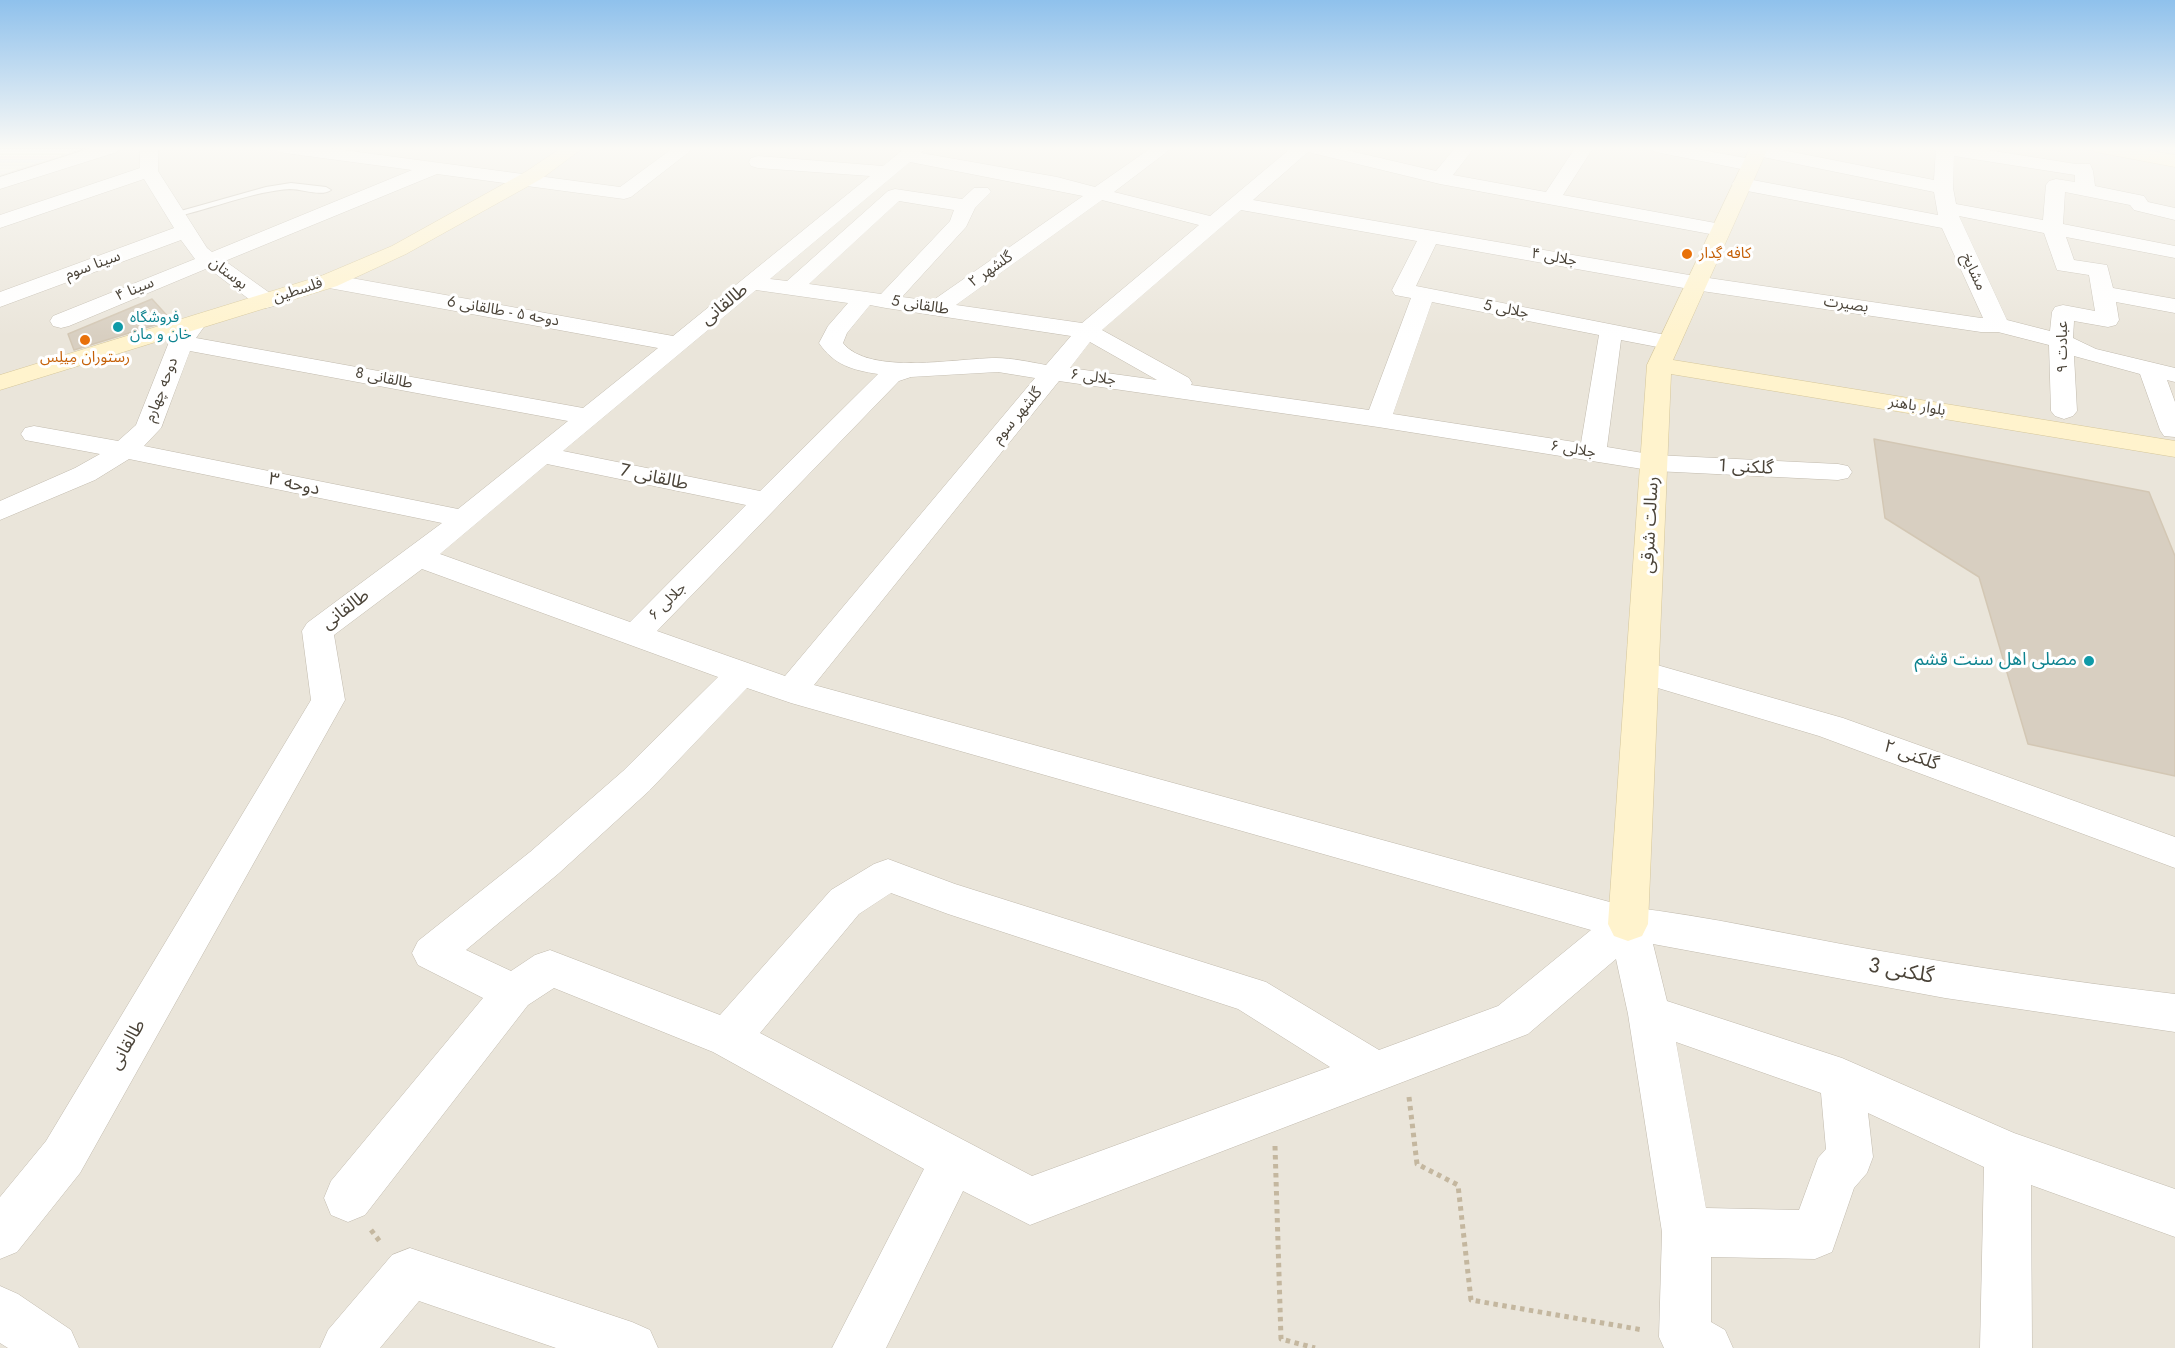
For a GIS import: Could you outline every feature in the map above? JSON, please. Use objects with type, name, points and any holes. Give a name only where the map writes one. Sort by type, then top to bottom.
[{"type":"main road","name":"فلسطین","points":[[0,383],[188,333],[266,301],[329,281],[399,250],[470,211]]},
{"type":"main road","name":"رسالت شرقی","points":[[1628,924],[1655,463],[1664,352],[1730,211]]},
{"type":"main road","name":"بلوار باهنر","points":[[1664,352],[2064,411],[2174,436]]},
{"type":"main road","name":"بلوار باهنر","points":[[1664,352],[2174,436]]},
{"type":"street","points":[[0,222],[32,211]]},
{"type":"street","name":"بوستان","points":[[174,211],[200,252],[266,301]]},
{"type":"street","name":"سینا ۴","points":[[61,321],[327,211]]},
{"type":"street","name":"طالقانی","points":[[0,1235],[63,1157],[328,700],[318,631],[418,557],[840,211]]},
{"type":"street","points":[[792,288],[877,211]]},
{"type":"street","points":[[908,370],[848,359],[835,352],[831,343],[836,331],[959,223],[964,211]]},
{"type":"street","name":"گلشهر ۲","points":[[937,309],[1076,211]]},
{"type":"street","points":[[1171,211],[1214,222]]},
{"type":"street","name":"گلشهر سوم","points":[[791,691],[1088,331],[1227,211]]},
{"type":"street","name":"جلالی ۴","points":[[1282,211],[1695,283]]},
{"type":"street","points":[[1620,211],[1721,230]]},
{"type":"street","points":[[1931,211],[1949,216],[2053,228],[2175,252]]},
{"type":"street","name":"مشایخ","points":[[1948,211],[1998,325]]},
{"type":"street","name":"عبادت ۹","points":[[2054,211],[2053,228],[2065,265],[2099,270],[2109,320],[2063,312],[2061,341],[2064,411]]},
{"type":"street","name":"سینا سوم","points":[[0,300],[181,223]]},
{"type":"street","name":"جلالی 5","points":[[1430,236],[1403,290],[1611,331],[1664,352]]},
{"type":"street","name":"دوحه ۵ - طالقانی 6","points":[[329,281],[678,344]]},
{"type":"street","name":"طالقانی 5","points":[[752,283],[1088,331]]},
{"type":"street","name":"بصیرت","points":[[1695,283],[1981,325],[1998,325],[2061,341],[2088,354],[2175,375]]},
{"type":"street","points":[[2103,293],[2175,306]]},
{"type":"street","points":[[1378,418],[1424,294]]},
{"type":"street","points":[[1088,331],[1196,392]]},
{"type":"street","points":[[1593,453],[1611,331]]},
{"type":"street","name":"طالقانی 8","points":[[188,333],[588,417]]},
{"type":"street","name":"دوحه چهارم","points":[[0,511],[85,474],[123,451],[148,428],[188,333]]},
{"type":"street","name":"جلالی ۶","points":[[635,635],[890,376],[908,370],[998,365],[1378,418],[1655,463]]},
{"type":"street","points":[[2150,369],[2174,436]]},
{"type":"street","name":"دوحه ۳","points":[[34,434],[206,465],[464,519]]},
{"type":"street","name":"طالقانی 7","points":[[541,455],[766,501]]},
{"type":"street","name":"گلکنی 1","points":[[1655,463],[1838,472]]},
{"type":"street","name":"گلکنی 3","points":[[418,557],[791,691],[1628,924],[1689,930],[1868,967],[2062,1000],[2175,1013]]},
{"type":"street","name":"گلکنی ۲","points":[[1643,672],[1831,727],[2175,853]]},
{"type":"street","points":[[513,992],[432,953],[544,863],[636,781],[742,673]]},
{"type":"street","points":[[728,1038],[845,902],[888,875],[948,898],[1251,995],[1390,1066]]},
{"type":"street","points":[[348,1198],[513,992],[550,968],[728,1038],[1030,1201],[1513,1020],[1628,924],[1649,1014],[1686,1232],[1696,1343]]},
{"type":"street","points":[[1649,1014],[1842,1079],[2008,1154],[2175,1213]]},
{"type":"street","points":[[1686,1232],[1815,1235],[1835,1175],[1850,1157],[1842,1079]]},
{"type":"street","points":[[2006,1348],[2008,1154]]},
{"type":"street","points":[[858,1348],[954,1160]]},
{"type":"street","points":[[346,1348],[410,1274],[573,1339],[632,1348]]},
{"type":"street","points":[[0,1312],[52,1348]]},
{"type":"lane","points":[[181,223],[213,211]]},
{"type":"path","points":[[1390,1066],[1417,1164],[1458,1185],[1471,1300],[1696,1343]]},
{"type":"path","points":[[1274,1109],[1281,1339],[1314,1348]]},
{"type":"path","points":[[348,1198],[407,1277]]},
{"type":"shaded area","points":[[0,211],[2175,211],[2175,1348],[0,1348]]},
{"type":"building","name":"فروشگاه خان و مان","points":[[152,299],[171,320],[74,350],[68,334]]},
{"type":"building","name":"مصلی اهل سنت قشم","points":[[1874,439],[2149,492],[2175,556],[2175,776],[2028,744],[1979,577],[1885,518]]},
{"type":"place","name":"کافه گِدار","points":[[1687,254]]},
{"type":"place","name":"فروشگاه خان و مان","points":[[118,327]]},
{"type":"place","name":"رستوران مِیلِس","points":[[85,340]]},
{"type":"place","name":"مصلی اهل سنت قشم","points":[[2089,661]]}]
